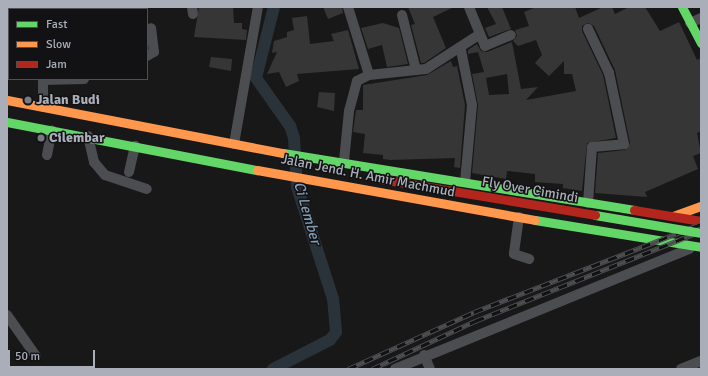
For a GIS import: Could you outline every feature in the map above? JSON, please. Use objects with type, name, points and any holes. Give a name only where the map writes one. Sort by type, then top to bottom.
[{"type":"main road","points":[[682,7],[701,43]]},
{"type":"main road","name":"Jalan Jend. H. Amir Machmud","points":[[7,100],[305,157],[344,162],[701,221]]},
{"type":"main road","name":"Jalan Jend. H. Amir Machmud","points":[[7,122],[519,217],[700,246]]},
{"type":"main road","name":"Fly Over Cimindi","points":[[305,157],[354,174],[701,233]]},
{"type":"main road","name":"Fly Over Cimindi","points":[[301,177],[354,174]]},
{"type":"main road","points":[[585,228],[588,203]]},
{"type":"main road","points":[[615,232],[674,216],[701,206]]},
{"type":"street","points":[[234,144],[258,7]]},
{"type":"street","points":[[348,7],[369,75]]},
{"type":"street","points":[[469,7],[486,46],[511,35]]},
{"type":"street","points":[[402,15],[416,70]]},
{"type":"street","points":[[690,23],[701,18]]},
{"type":"street","points":[[148,55],[154,52],[151,28]]},
{"type":"street","points":[[588,29],[609,73],[624,145],[592,148],[588,203]]},
{"type":"street","points":[[344,162],[354,88],[358,81],[369,75],[416,70],[438,64],[461,50],[480,34]]},
{"type":"street","points":[[461,50],[472,105],[465,182]]},
{"type":"street","points":[[43,80],[43,107]]},
{"type":"street","points":[[47,155],[52,130]]},
{"type":"street","points":[[88,136],[94,162],[105,175],[146,189]]},
{"type":"street","points":[[129,172],[135,146]]},
{"type":"street","points":[[519,217],[514,254],[529,259]]},
{"type":"street","points":[[395,369],[424,355],[700,246]]},
{"type":"street","points":[[7,315],[36,356]]},
{"type":"street","points":[[424,355],[430,369]]},
{"type":"street","points":[[681,369],[701,361]]},
{"type":"building","points":[[199,7],[233,7],[234,23],[242,23],[242,29],[247,30],[246,40],[194,37]]},
{"type":"building","points":[[323,7],[342,7],[343,13],[328,19]]},
{"type":"building","points":[[408,7],[454,7],[433,17],[446,48],[424,63],[421,63],[411,25],[415,24]]},
{"type":"building","points":[[487,7],[502,7],[511,29],[489,37],[485,28],[496,24]]},
{"type":"building","points":[[536,7],[575,7],[579,18],[603,7],[612,7],[615,14],[629,7],[645,7],[660,31],[679,22],[697,60],[701,58],[701,131],[697,133],[701,153],[693,156],[698,169],[645,192],[647,197],[595,193],[598,153],[625,150],[630,143],[615,70],[594,26],[588,23],[582,26],[582,31],[603,75],[616,138],[587,143],[582,191],[563,188],[563,184],[535,182],[535,174],[507,171],[506,179],[472,173],[478,105],[472,74],[484,72],[478,52],[468,54],[468,50],[477,44],[481,51],[487,52],[512,42],[521,89],[538,87],[526,100],[576,91],[572,74],[564,74],[564,61],[549,76],[535,63],[542,55],[536,40],[518,46],[513,41],[517,36],[515,30],[529,26],[524,12]],"holes":[[[507,74],[509,94],[489,95],[486,78]]]},
{"type":"building","points":[[307,16],[310,44],[334,41],[331,34],[348,30],[359,69],[297,74],[299,81],[286,87],[279,72],[267,74],[277,52],[272,53],[274,41],[287,37],[287,32],[294,30],[292,18]]},
{"type":"building","points":[[383,23],[399,28],[408,64],[387,67],[382,45],[368,49],[361,28]]},
{"type":"building","points":[[211,57],[232,59],[231,71],[209,67]]},
{"type":"building","points":[[451,61],[453,67],[457,66],[465,105],[460,168],[454,167],[455,158],[390,160],[383,159],[383,155],[363,153],[365,134],[353,132],[356,110],[363,110],[363,85],[427,75]]},
{"type":"building","points":[[319,92],[335,93],[334,111],[317,107]]},
{"type":"waterway","name":"Ci Lember","points":[[273,369],[330,340],[336,332],[333,299],[297,187],[294,138],[290,126],[256,78],[274,7]]},
{"type":"railway","points":[[348,369],[474,312],[701,224]]},
{"type":"railway","points":[[372,369],[475,321],[701,231]]},
{"type":"traffic: fast","points":[[682,7],[701,43]]},
{"type":"traffic: fast","points":[[7,122],[257,170]]},
{"type":"traffic: fast","points":[[283,153],[634,210]]},
{"type":"traffic: fast","points":[[595,215],[701,233]]},
{"type":"traffic: fast","points":[[535,220],[701,247]]},
{"type":"traffic: slow","points":[[7,100],[283,153]]},
{"type":"traffic: slow","points":[[257,170],[535,220]]},
{"type":"traffic: slow","points":[[673,216],[701,206]]},
{"type":"traffic: jam","points":[[381,179],[595,215]]},
{"type":"traffic: jam","points":[[634,210],[701,221]]},
{"type":"place","name":"Jalan Budi","points":[[28,100]]},
{"type":"place","name":"Cilembar","points":[[41,138]]}]
